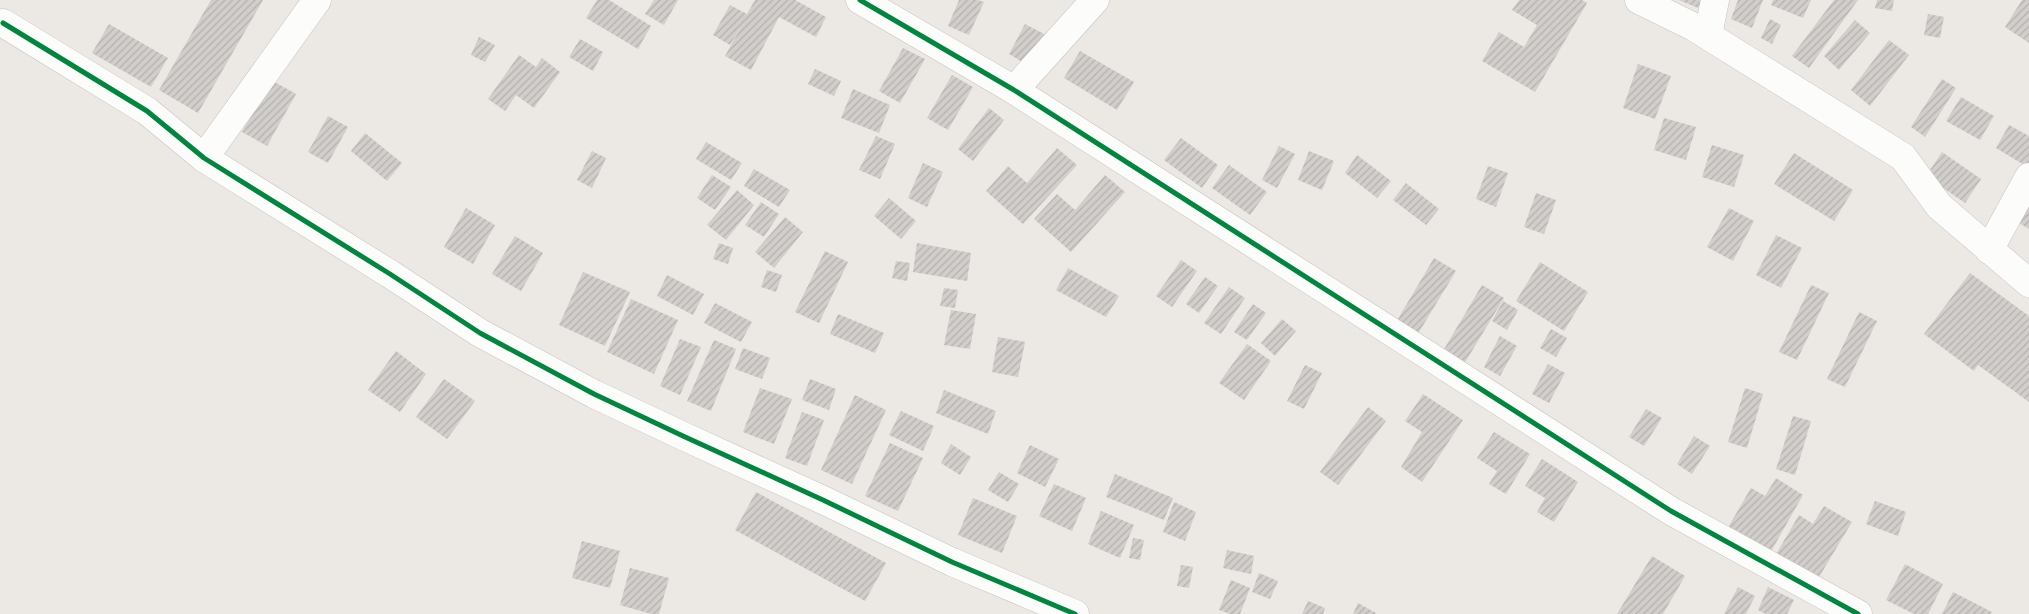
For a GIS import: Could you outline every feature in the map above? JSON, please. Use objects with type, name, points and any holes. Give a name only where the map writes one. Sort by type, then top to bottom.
[{"type":"street","points":[[204,158],[317,0]]},
{"type":"street","points":[[860,0],[1014,90],[1671,511],[1858,614]]},
{"type":"street","points":[[1014,90],[1095,0]]},
{"type":"street","points":[[1639,0],[1708,35],[1903,157],[1939,206],[2029,283]]},
{"type":"street","points":[[1708,35],[1715,0]]},
{"type":"street","points":[[3,23],[147,111],[204,158],[390,274],[480,333],[594,394],[952,562],[1075,614]]},
{"type":"street","points":[[1989,250],[2029,177]]},
{"type":"building","points":[[211,0],[263,0],[198,113],[159,90]]},
{"type":"building","points":[[597,0],[609,0],[651,26],[638,49],[586,18]]},
{"type":"building","points":[[654,0],[678,0],[664,25],[645,14]]},
{"type":"building","points":[[755,0],[795,0],[826,17],[816,37],[779,17],[751,70],[725,56],[743,23],[730,45],[713,35],[730,5],[747,14]]},
{"type":"building","points":[[959,0],[978,0],[984,2],[969,35],[948,26]]},
{"type":"building","points":[[1519,0],[1582,0],[1587,3],[1535,92],[1482,61],[1499,32],[1524,47],[1537,25],[1512,10]]},
{"type":"building","points":[[1679,0],[1702,0],[1698,8]]},
{"type":"building","points":[[1738,0],[1763,0],[1752,28],[1731,19]]},
{"type":"building","points":[[1773,0],[1811,0],[1803,18],[1771,5]]},
{"type":"building","points":[[1834,0],[1858,0],[1809,68],[1792,56]]},
{"type":"building","points":[[1877,0],[1894,0],[1892,11],[1875,8]]},
{"type":"building","points":[[2022,0],[2029,0],[2029,43],[2005,27]]},
{"type":"building","points":[[1928,14],[1944,17],[1940,38],[1924,35]]},
{"type":"building","points":[[1770,19],[1781,25],[1772,44],[1761,38]]},
{"type":"building","points":[[1855,20],[1870,33],[1839,70],[1824,56]]},
{"type":"building","points":[[109,24],[168,58],[151,87],[92,53]]},
{"type":"building","points":[[1025,24],[1048,36],[1031,67],[1009,54]]},
{"type":"building","points":[[479,37],[495,45],[485,62],[471,55]]},
{"type":"building","points":[[580,39],[603,52],[593,71],[569,57]]},
{"type":"building","points":[[1889,40],[1909,55],[1870,106],[1851,90]]},
{"type":"building","points":[[903,48],[925,59],[900,103],[879,91]]},
{"type":"building","points":[[1080,51],[1134,82],[1117,110],[1064,78]]},
{"type":"building","points":[[519,55],[536,67],[542,58],[560,72],[534,108],[516,95],[505,111],[488,99]]},
{"type":"building","points":[[1638,64],[1671,76],[1655,119],[1623,108]]},
{"type":"building","points":[[815,69],[841,81],[834,96],[808,84]]},
{"type":"building","points":[[952,75],[973,87],[948,130],[927,118]]},
{"type":"building","points":[[1942,79],[1956,88],[1925,137],[1911,127]]},
{"type":"building","points":[[271,80],[296,94],[267,146],[242,132]]},
{"type":"building","points":[[853,89],[890,105],[879,133],[841,118]]},
{"type":"building","points":[[1961,97],[1994,116],[1980,140],[1946,121]]},
{"type":"building","points":[[989,108],[1004,120],[973,161],[958,149]]},
{"type":"building","points":[[328,116],[348,127],[328,163],[308,152]]},
{"type":"building","points":[[1664,118],[1696,127],[1686,160],[1654,150]]},
{"type":"building","points":[[2009,125],[2029,136],[2029,168],[1996,148]]},
{"type":"building","points":[[365,133],[402,163],[387,181],[351,151]]},
{"type":"building","points":[[876,136],[895,144],[880,179],[859,170]]},
{"type":"building","points":[[1181,138],[1218,165],[1202,188],[1164,160]]},
{"type":"building","points":[[706,142],[742,163],[731,180],[696,159]]},
{"type":"building","points":[[1712,145],[1744,155],[1734,187],[1702,177]]},
{"type":"building","points":[[1279,146],[1295,154],[1277,188],[1262,180]]},
{"type":"building","points":[[1057,148],[1077,165],[1023,224],[986,191],[1008,166],[1027,183]]},
{"type":"building","points":[[592,151],[606,158],[592,188],[577,180]]},
{"type":"building","points":[[1309,151],[1334,161],[1322,190],[1298,180]]},
{"type":"building","points":[[1942,152],[1981,179],[1965,203],[1926,176]]},
{"type":"building","points":[[1794,153],[1853,190],[1834,221],[1774,184]]},
{"type":"building","points":[[1357,155],[1391,181],[1377,198],[1345,173]]},
{"type":"building","points":[[923,163],[943,172],[927,207],[908,198]]},
{"type":"building","points":[[1229,165],[1267,192],[1250,215],[1212,188]]},
{"type":"building","points":[[1488,166],[1508,173],[1496,207],[1476,199]]},
{"type":"building","points":[[754,169],[790,190],[779,207],[744,186]]},
{"type":"building","points":[[712,175],[731,187],[715,210],[697,198]]},
{"type":"building","points":[[1105,175],[1125,192],[1071,252],[1034,219],[1057,194],[1075,210]]},
{"type":"building","points":[[1406,183],[1439,209],[1426,225],[1393,200]]},
{"type":"building","points":[[2029,186],[2029,229],[2010,218]]},
{"type":"building","points":[[737,190],[754,205],[726,240],[707,225]]},
{"type":"building","points":[[1536,193],[1556,200],[1544,234],[1524,227]]},
{"type":"building","points":[[889,198],[916,221],[901,239],[874,216]]},
{"type":"building","points":[[761,202],[779,214],[764,237],[745,225]]},
{"type":"building","points":[[466,208],[495,225],[473,264],[444,247]]},
{"type":"building","points":[[1729,208],[1754,221],[1733,261],[1707,247]]},
{"type":"building","points":[[785,217],[803,232],[774,268],[755,252]]},
{"type":"building","points":[[1776,235],[1802,248],[1781,288],[1756,275]]},
{"type":"building","points":[[515,236],[543,253],[521,291],[492,274]]},
{"type":"building","points":[[719,243],[733,248],[728,264],[713,259]]},
{"type":"building","points":[[917,243],[971,253],[967,281],[913,272]]},
{"type":"building","points":[[825,251],[848,262],[819,323],[795,312]]},
{"type":"building","points":[[1434,258],[1456,271],[1416,337],[1395,324]]},
{"type":"building","points":[[1181,260],[1197,271],[1172,307],[1156,296]]},
{"type":"building","points":[[896,261],[910,263],[907,281],[892,278]]},
{"type":"building","points":[[1540,262],[1588,292],[1564,331],[1516,301]]},
{"type":"building","points":[[1068,268],[1119,296],[1106,317],[1056,290]]},
{"type":"building","points":[[767,270],[782,275],[776,292],[761,287]]},
{"type":"building","points":[[583,272],[630,292],[605,346],[559,325]]},
{"type":"building","points":[[1970,273],[2029,316],[2029,402],[1978,365],[1974,371],[1924,334]]},
{"type":"building","points":[[667,275],[704,294],[693,315],[657,296]]},
{"type":"building","points":[[1205,277],[1218,286],[1199,313],[1186,304]]},
{"type":"building","points":[[1482,285],[1504,298],[1464,364],[1443,351]]},
{"type":"building","points":[[1811,285],[1829,293],[1797,360],[1779,352]]},
{"type":"building","points":[[1229,287],[1245,298],[1221,334],[1204,323]]},
{"type":"building","points":[[944,288],[958,290],[955,308],[940,306]]},
{"type":"building","points":[[631,299],[678,320],[654,374],[607,352]]},
{"type":"building","points":[[1503,301],[1518,310],[1507,330],[1492,321]]},
{"type":"building","points":[[715,303],[752,322],[741,342],[704,323]]},
{"type":"building","points":[[1253,304],[1266,313],[1247,340],[1234,332]]},
{"type":"building","points":[[951,310],[976,314],[970,349],[944,345]]},
{"type":"building","points":[[1859,312],[1877,321],[1845,387],[1827,379]]},
{"type":"building","points":[[838,314],[884,333],[875,353],[830,334]]},
{"type":"building","points":[[1282,319],[1296,331],[1275,356],[1261,343]]},
{"type":"building","points":[[1551,329],[1567,338],[1556,357],[1540,348]]},
{"type":"building","points":[[1500,336],[1517,346],[1500,376],[1484,367]]},
{"type":"building","points":[[998,337],[1025,342],[1018,377],[992,372]]},
{"type":"building","points":[[680,339],[701,347],[680,395],[660,386]]},
{"type":"building","points":[[714,340],[736,349],[711,411],[687,401]]},
{"type":"building","points":[[1247,344],[1271,361],[1244,400],[1219,383]]},
{"type":"building","points":[[743,348],[770,358],[762,379],[735,369]]},
{"type":"building","points":[[396,351],[426,374],[400,412],[368,390]]},
{"type":"building","points":[[1548,364],[1565,373],[1549,403],[1532,394]]},
{"type":"building","points":[[1305,365],[1322,373],[1304,409],[1287,401]]},
{"type":"building","points":[[444,379],[475,401],[447,439],[416,417]]},
{"type":"building","points":[[810,379],[836,389],[829,410],[802,400]]},
{"type":"building","points":[[760,388],[792,399],[774,444],[743,432]]},
{"type":"building","points":[[1745,388],[1763,394],[1747,448],[1728,442]]},
{"type":"building","points":[[944,390],[996,411],[988,434],[936,413]]},
{"type":"building","points":[[1423,394],[1463,420],[1422,482],[1401,467],[1422,432],[1405,421]]},
{"type":"building","points":[[855,395],[886,410],[852,484],[821,470]]},
{"type":"building","points":[[1368,407],[1386,421],[1338,485],[1320,472]]},
{"type":"building","points":[[1646,409],[1662,418],[1644,446],[1629,437]]},
{"type":"building","points":[[901,411],[934,426],[923,451],[889,435]]},
{"type":"building","points":[[802,412],[824,420],[807,466],[785,458]]},
{"type":"building","points":[[1793,416],[1811,421],[1795,475],[1776,469]]},
{"type":"building","points":[[1494,432],[1530,454],[1506,494],[1489,484],[1497,471],[1477,458]]},
{"type":"building","points":[[1694,436],[1710,446],[1692,474],[1677,464]]},
{"type":"building","points":[[890,443],[923,458],[898,511],[865,496]]},
{"type":"building","points":[[951,444],[971,457],[960,475],[941,463]]},
{"type":"building","points":[[1030,445],[1059,459],[1045,487],[1017,473]]},
{"type":"building","points":[[1542,459],[1578,482],[1554,522],[1537,512],[1545,498],[1525,486]]},
{"type":"building","points":[[999,472],[1019,484],[1008,502],[988,490]]},
{"type":"building","points":[[1115,474],[1173,498],[1164,520],[1106,497]]},
{"type":"building","points":[[1776,478],[1803,495],[1769,555],[1726,531],[1751,488],[1765,496]]},
{"type":"building","points":[[1054,484],[1086,498],[1072,531],[1039,516]]},
{"type":"building","points":[[756,492],[886,563],[865,601],[735,530]]},
{"type":"building","points":[[973,498],[1017,516],[1002,553],[958,535]]},
{"type":"building","points":[[1875,501],[1906,512],[1898,536],[1866,524]]},
{"type":"building","points":[[1174,502],[1196,512],[1185,541],[1163,532]]},
{"type":"building","points":[[1824,506],[1852,522],[1816,582],[1774,558],[1799,515],[1813,524]]},
{"type":"building","points":[[1101,511],[1134,525],[1120,558],[1088,544]]},
{"type":"building","points":[[1133,538],[1144,540],[1140,560],[1129,558]]},
{"type":"building","points":[[582,541],[620,551],[610,588],[572,578]]},
{"type":"building","points":[[1227,550],[1254,556],[1251,574],[1223,568]]},
{"type":"building","points":[[1652,556],[1685,576],[1663,614],[1617,614]]},
{"type":"building","points":[[1905,564],[1943,584],[1928,614],[1914,614],[1886,600]]},
{"type":"building","points":[[1181,565],[1193,567],[1189,588],[1177,586]]},
{"type":"building","points":[[630,568],[669,578],[659,614],[651,614],[620,605]]},
{"type":"building","points":[[1259,573],[1278,581],[1270,599],[1252,592]]},
{"type":"building","points":[[1231,580],[1250,588],[1240,614],[1230,614],[1219,610]]},
{"type":"building","points":[[1738,587],[1755,596],[1746,614],[1724,614]]},
{"type":"building","points":[[1768,587],[1794,600],[1787,614],[1766,614],[1758,610]]},
{"type":"building","points":[[1953,592],[1992,612],[1990,614],[1942,614]]},
{"type":"building","points":[[1308,601],[1325,608],[1323,614],[1302,614]]},
{"type":"building","points":[[1358,603],[1376,613],[1353,614]]},
{"type":"cycle path","points":[[860,0],[1014,90],[1671,511],[1858,614]]},
{"type":"cycle path","points":[[3,23],[147,111],[204,158],[390,274],[480,333],[594,394],[952,562],[1075,614]]}]
